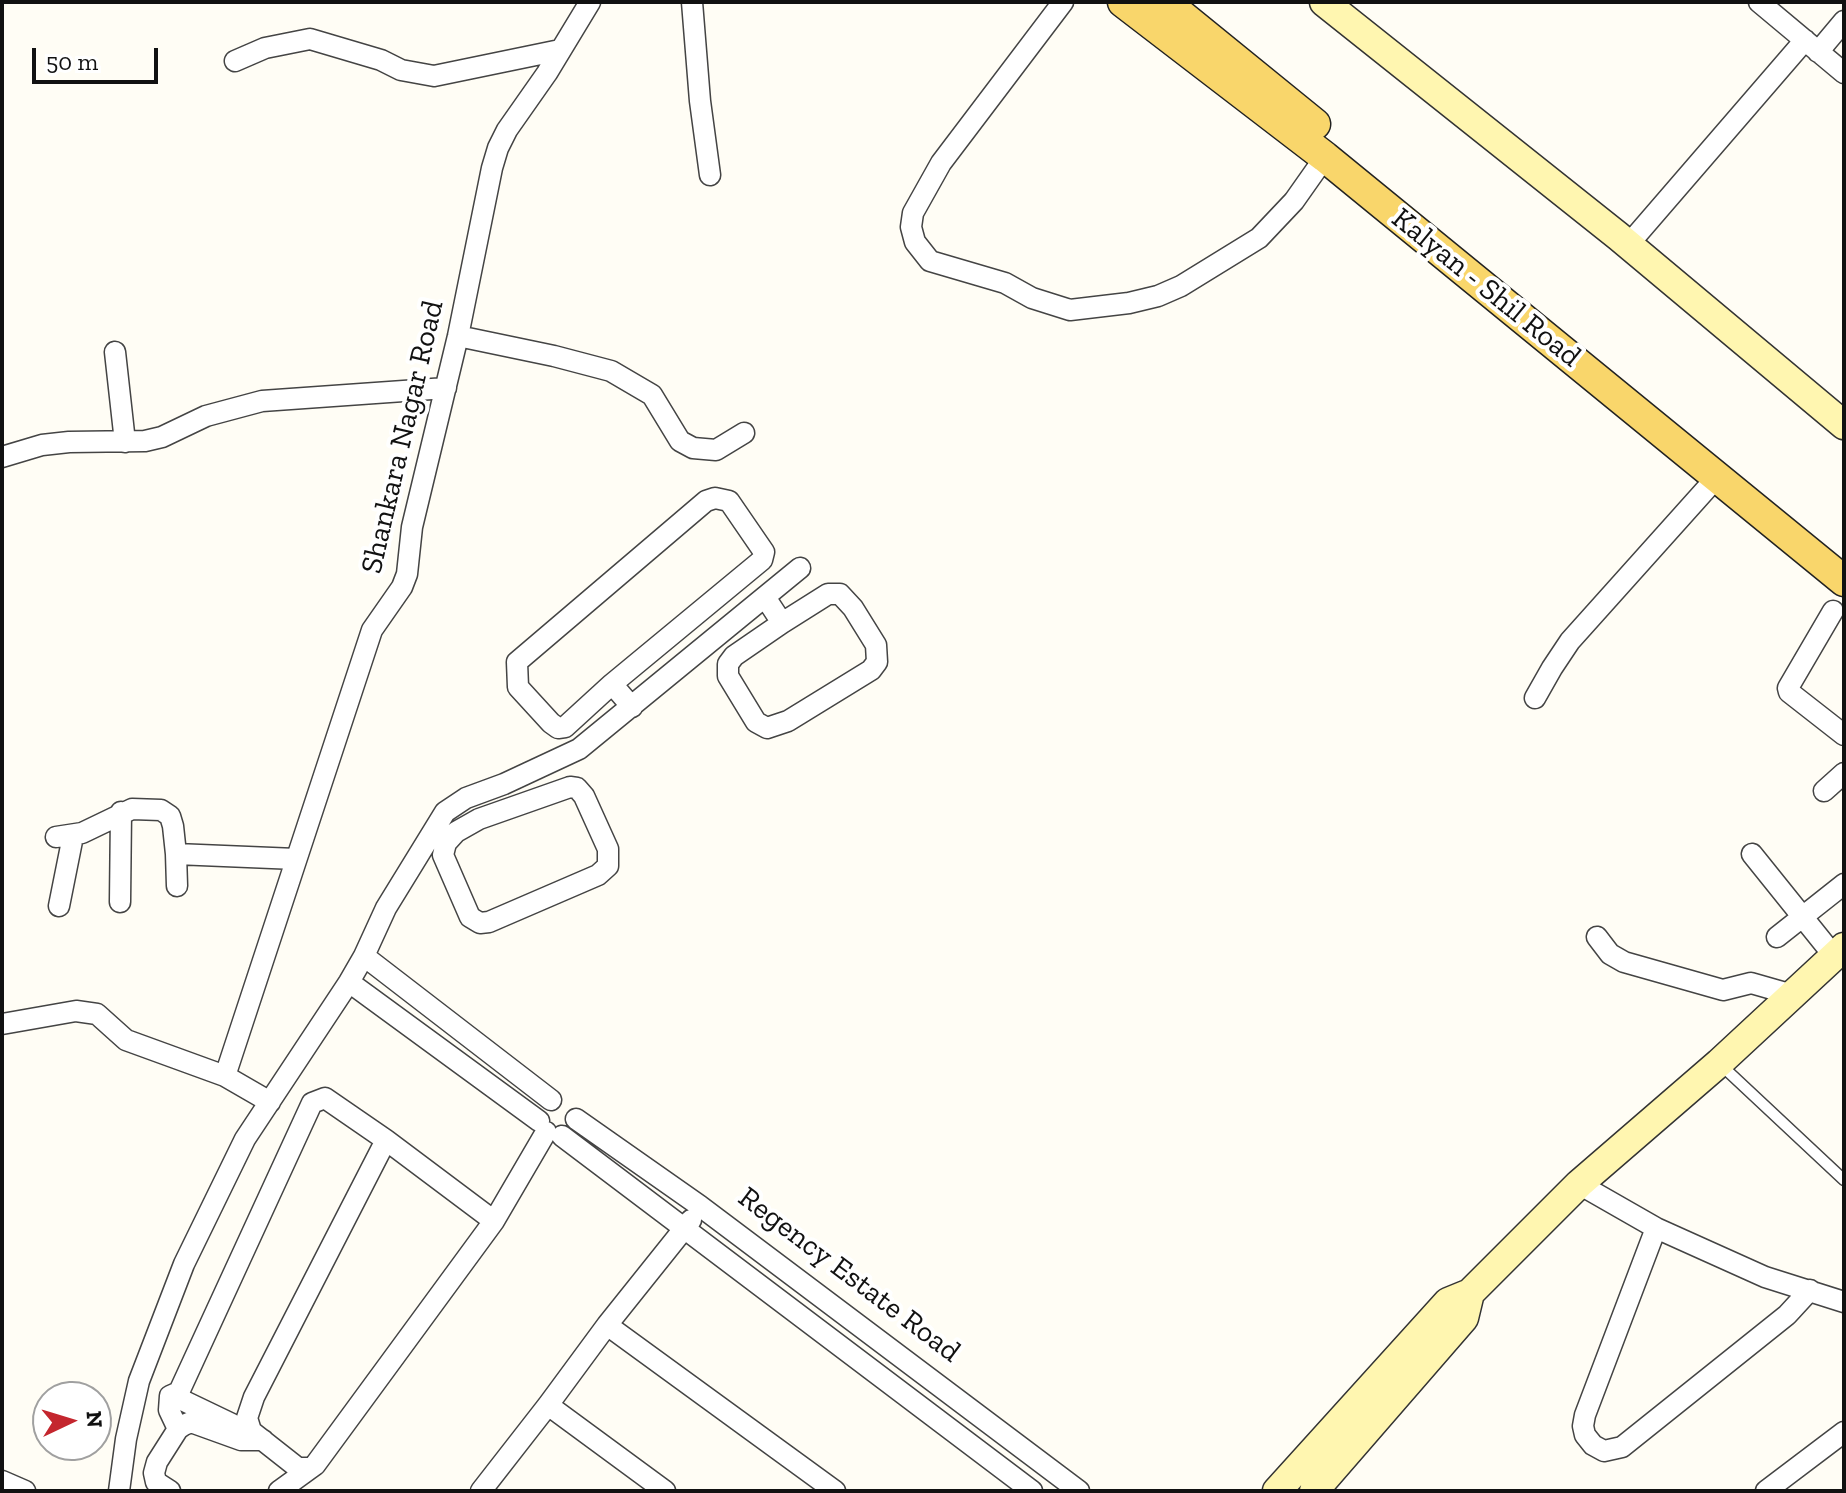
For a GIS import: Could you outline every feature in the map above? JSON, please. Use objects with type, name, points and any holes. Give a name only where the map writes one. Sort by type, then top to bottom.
[{"type":"main road","name":"Kalyan - Shil Road","points":[[1123,2],[1325,157],[1717,477],[1843,571]]},
{"type":"main road","name":"Kalyan - Shil Road","points":[[1165,2],[1843,571]]},
{"type":"street","name":"Shankara Nagar Road","points":[[225,1076],[372,630],[402,587],[407,574],[412,527],[458,336],[498,148],[512,121],[590,2]]},
{"type":"street","points":[[692,2],[710,175]]},
{"type":"street","points":[[1063,2],[941,163],[913,213],[911,227],[915,242],[930,261],[1005,283],[1032,298],[1070,310],[1158,296],[1181,286],[1259,238],[1294,201],[1325,157]]},
{"type":"street","points":[[1324,2],[1628,245],[1844,425]]},
{"type":"street","points":[[1759,2],[1844,73]]},
{"type":"street","points":[[1628,245],[1812,46],[1844,21]]},
{"type":"street","points":[[235,61],[265,48],[310,39],[381,60],[401,70],[434,76],[560,50]]},
{"type":"street","points":[[458,336],[611,371],[652,395],[674,426],[680,441],[693,448],[716,450],[744,433]]},
{"type":"street","points":[[115,352],[125,442]]},
{"type":"street","points":[[2,457],[42,445],[125,442],[162,437],[206,416],[262,401],[446,388]]},
{"type":"street","points":[[1535,698],[1570,641],[1717,477]]},
{"type":"street","points":[[715,498],[729,501],[764,552],[762,560],[612,684],[565,727],[558,728],[518,687],[517,662],[706,501],[715,498]]},
{"type":"street","points":[[119,1491],[126,1439],[139,1381],[184,1264],[245,1139],[349,982],[386,908],[445,812],[466,798],[579,749],[800,568]]},
{"type":"street","points":[[828,594],[840,594],[853,608],[876,645],[877,662],[871,670],[788,721],[767,728],[756,722],[728,676],[728,664],[734,656],[782,623],[828,594]]},
{"type":"street","points":[[765,597],[782,623]]},
{"type":"street","points":[[1833,611],[1788,688],[1789,692],[1844,735]]},
{"type":"street","points":[[612,684],[632,707]]},
{"type":"street","points":[[1824,791],[1844,773]]},
{"type":"street","points":[[504,784],[513,807]]},
{"type":"street","points":[[570,787],[577,788],[584,796],[608,849],[608,866],[598,875],[489,922],[480,923],[470,917],[454,882],[443,855],[446,843],[456,832],[479,819],[513,807],[570,787]]},
{"type":"street","points":[[59,906],[64,836],[132,809],[167,812],[173,826],[177,886]]},
{"type":"street","points":[[120,902],[121,812]]},
{"type":"street","points":[[176,854],[296,859]]},
{"type":"street","points":[[1277,1491],[1316,1474],[1464,1318],[1470,1293],[1579,1184],[1719,1063],[1839,952],[1802,917],[1752,854]]},
{"type":"street","points":[[1777,937],[1844,884]]},
{"type":"street","points":[[1597,937],[1610,954],[1624,962],[1723,990],[1751,983],[1793,995]]},
{"type":"street","points":[[364,956],[551,1100]]},
{"type":"street","name":"Regency Estate Road","points":[[349,982],[1032,1491]]},
{"type":"street","points":[[2,1024],[76,1011],[97,1014],[126,1040],[225,1076],[270,1102]]},
{"type":"street","points":[[178,1429],[169,1410],[170,1396],[179,1392],[312,1103],[325,1098],[494,1221]]},
{"type":"street","points":[[279,1491],[315,1465],[494,1221],[549,1130],[542,1109],[551,1100],[569,1103],[576,1119],[572,1130],[549,1130]]},
{"type":"street","name":"Regency Estate Road","points":[[576,1119],[700,1206],[1079,1491]]},
{"type":"street","points":[[307,1468],[298,1468],[251,1431],[247,1418],[254,1397],[386,1140]]},
{"type":"street","points":[[1579,1184],[1656,1228],[1765,1277],[1844,1302]]},
{"type":"street","points":[[481,1491],[700,1206]]},
{"type":"street","points":[[1656,1228],[1585,1415],[1585,1435],[1593,1445],[1604,1451],[1622,1447],[1787,1315],[1810,1290]]},
{"type":"street","points":[[607,1325],[835,1491]]},
{"type":"street","points":[[931,1414],[949,1391]]},
{"type":"street","points":[[179,1392],[182,1400],[228,1424],[247,1418]]},
{"type":"street","points":[[548,1405],[665,1491]]},
{"type":"street","points":[[170,1491],[156,1482],[154,1473],[157,1462],[178,1429],[191,1422],[241,1440],[263,1440]]},
{"type":"street","points":[[1766,1491],[1844,1432]]},
{"type":"street","points":[[2,1481],[25,1491]]},
{"type":"lane","points":[[1719,1063],[1844,1180]]}]
